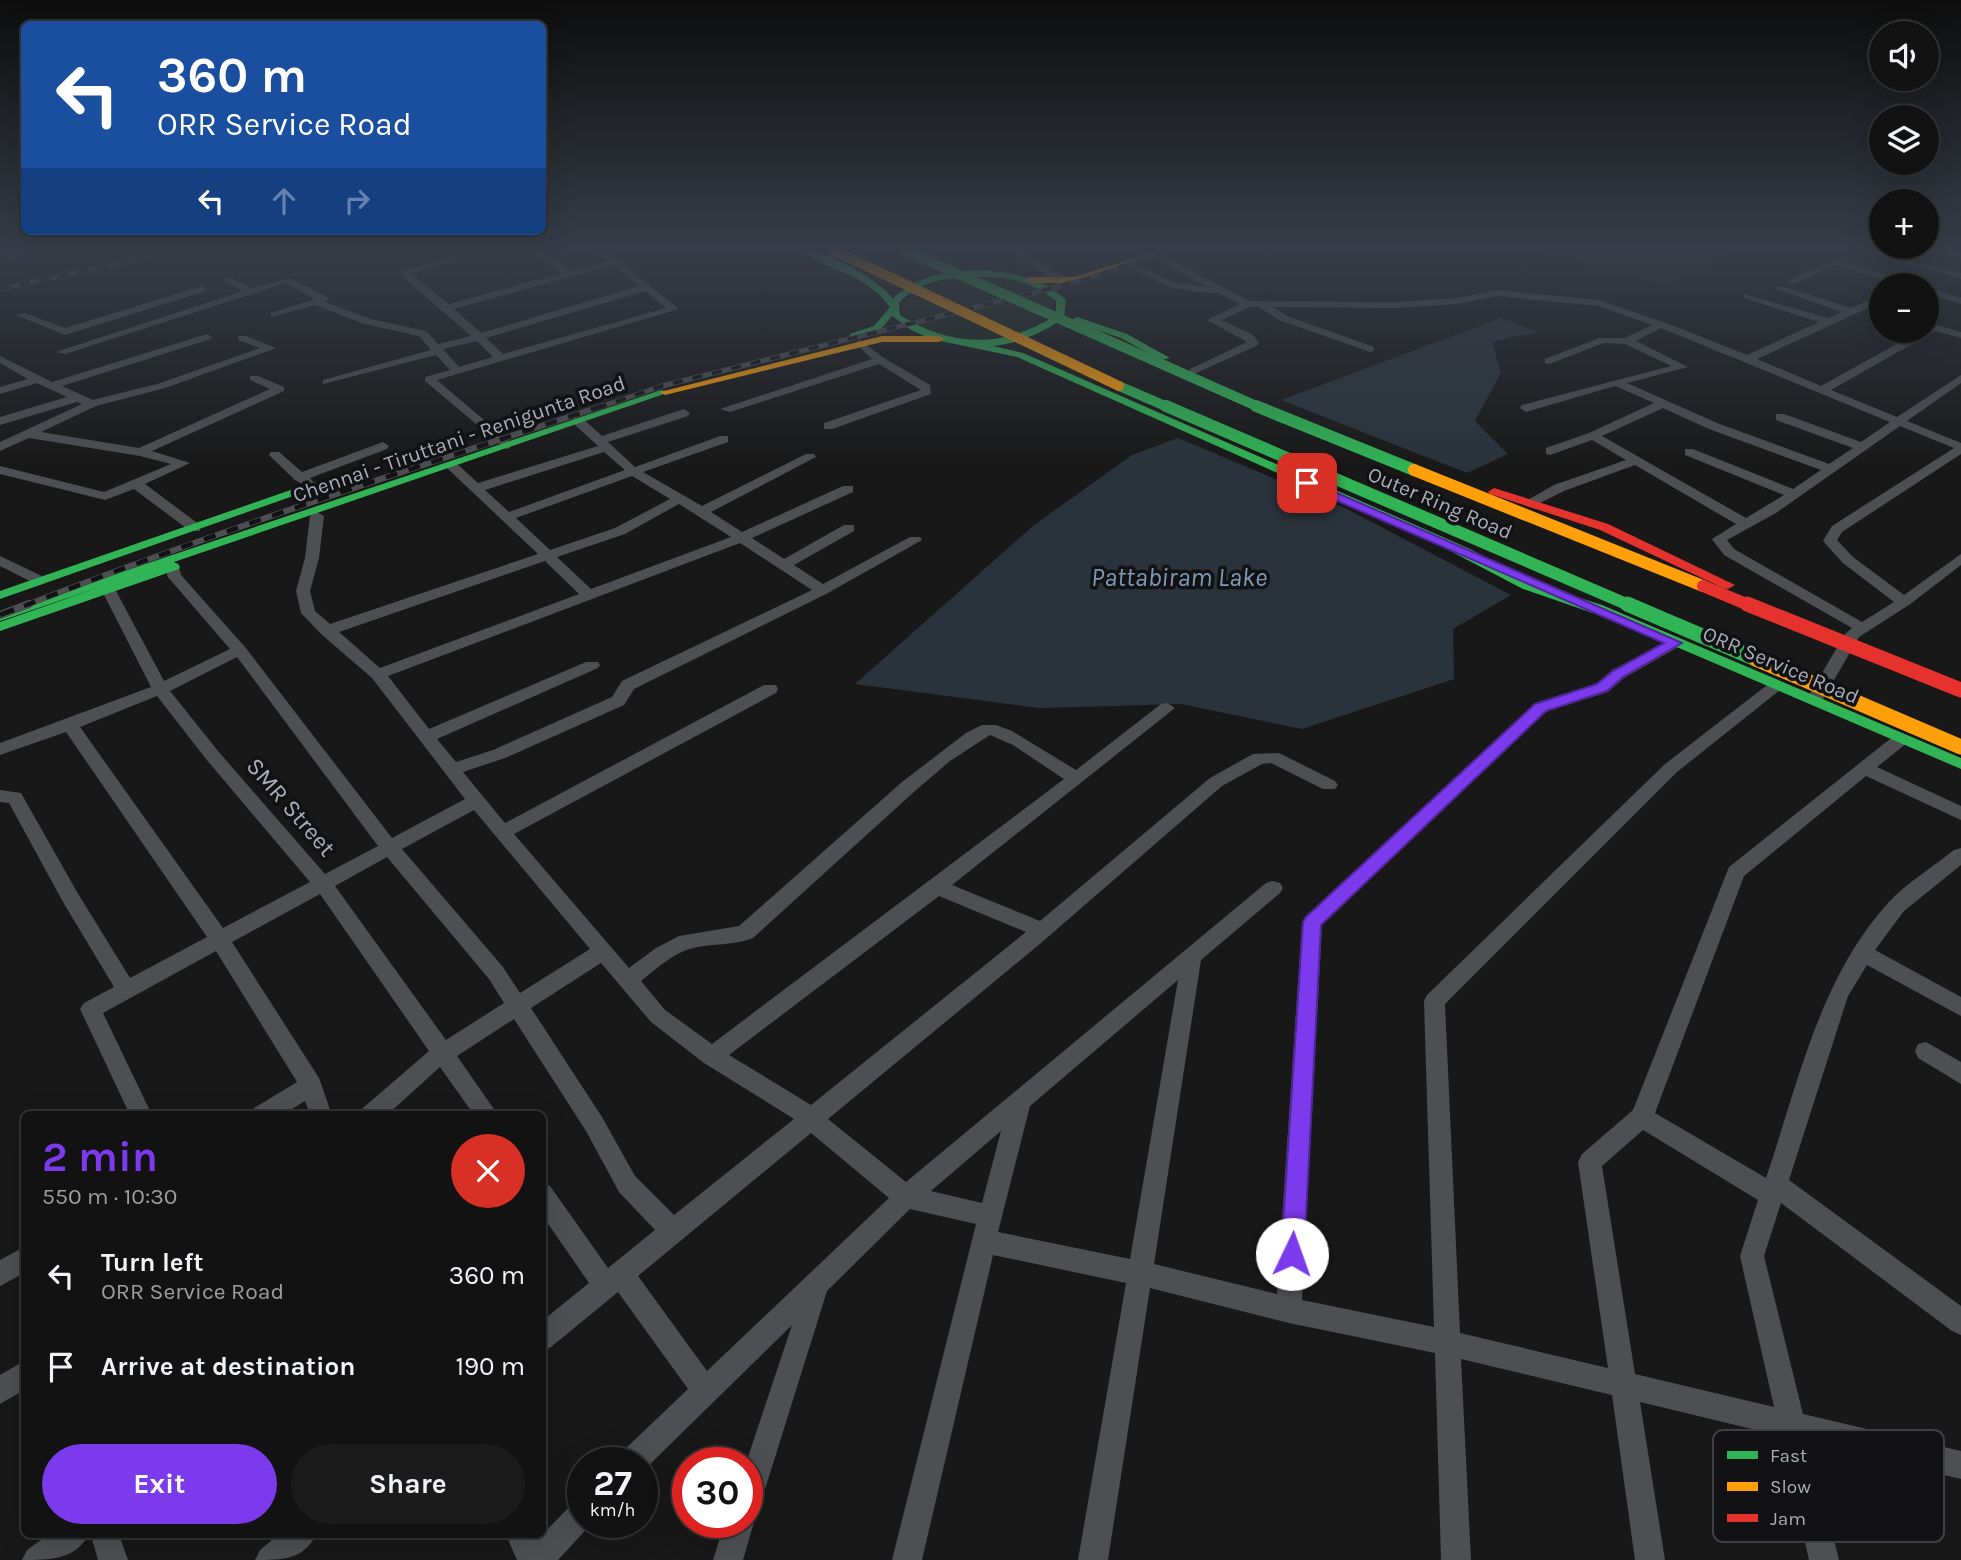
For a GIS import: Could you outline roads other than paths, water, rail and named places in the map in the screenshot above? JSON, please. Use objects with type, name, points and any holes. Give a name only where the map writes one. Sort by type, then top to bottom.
[{"type":"main road","name":"Chennai - Tiruttani - Renigunta Road","points":[[0,603],[359,489],[501,442],[659,385],[865,334],[885,323]]},
{"type":"main road","name":"Chennai - Tiruttani - Renigunta Road","points":[[902,323],[939,339]]},
{"type":"main road","name":"Outer Ring Road","points":[[983,323],[1236,438],[1961,747]]},
{"type":"main road","name":"Chennai - Tiruttani - Renigunta Road","points":[[0,617],[359,489],[451,465],[501,442],[578,421],[674,389],[882,338],[994,342],[1031,335],[1053,323]]},
{"type":"main road","name":"Outer Ring Road","points":[[1064,323],[1227,394],[1961,690]]},
{"type":"main road","points":[[1085,323],[1124,336],[1194,371],[1494,492],[1728,584],[1857,631],[1961,676]]},
{"type":"main road","name":"ORR Service Road","points":[[966,342],[1005,350],[1044,366],[1442,542],[1524,586],[1620,618],[1961,764]]},
{"type":"main road","points":[[0,595],[195,528],[306,482],[359,489]]},
{"type":"main road","points":[[0,627],[317,516],[359,489]]},
{"type":"main road","points":[[1494,492],[1604,527],[1728,584]]},
{"type":"street","points":[[41,323],[65,332],[93,323]]},
{"type":"street","points":[[61,352],[150,323]]},
{"type":"street","points":[[51,386],[207,337],[175,323]]},
{"type":"street","points":[[367,323],[394,330],[422,332],[457,371]]},
{"type":"street","points":[[464,323],[501,359]]},
{"type":"street","points":[[327,382],[527,323]]},
{"type":"street","points":[[501,442],[429,379],[626,323]]},
{"type":"street","points":[[1194,371],[1254,343],[1248,336],[1218,323]]},
{"type":"street","points":[[1296,323],[1370,349]]},
{"type":"street","points":[[1654,323],[1961,448]]},
{"type":"street","points":[[1746,360],[1827,323]]},
{"type":"street","points":[[1627,341],[1660,325]]},
{"type":"street","points":[[1939,329],[1961,335]]},
{"type":"street","points":[[0,447],[92,404],[161,386],[271,348],[243,338]]},
{"type":"street","points":[[1526,408],[1616,382],[1682,367],[1627,341],[1603,340],[1549,361]]},
{"type":"street","points":[[828,426],[926,393],[926,387],[880,360],[860,343]]},
{"type":"street","points":[[1820,391],[1901,343]]},
{"type":"street","points":[[0,359],[92,404]]},
{"type":"street","points":[[726,409],[880,360]]},
{"type":"street","points":[[140,453],[280,389],[254,378]]},
{"type":"street","points":[[1857,631],[1723,547],[1720,537],[1746,524],[1961,378]]},
{"type":"street","points":[[0,391],[39,379]]},
{"type":"street","points":[[1616,382],[1713,426],[1828,468]]},
{"type":"street","points":[[0,421],[77,398]]},
{"type":"street","points":[[1550,451],[1593,436],[1662,404]]},
{"type":"street","points":[[477,488],[684,413]]},
{"type":"street","points":[[1780,417],[1860,446]]},
{"type":"street","points":[[578,421],[635,473],[823,590]]},
{"type":"street","points":[[0,470],[105,496],[184,463],[28,434]]},
{"type":"street","points":[[1593,436],[1746,524]]},
{"type":"street","points":[[507,517],[724,439]]},
{"type":"street","points":[[275,455],[306,482],[383,446]]},
{"type":"street","points":[[1904,602],[1849,559],[1830,541],[1831,537],[1838,529],[1961,448]]},
{"type":"street","points":[[1689,452],[1792,493]]},
{"type":"street","points":[[701,512],[810,457]]},
{"type":"street","points":[[1531,502],[1559,488],[1638,460]]},
{"type":"street","points":[[451,465],[589,595]]},
{"type":"street","points":[[135,483],[195,528]]},
{"type":"street","points":[[378,674],[741,538],[848,489]]},
{"type":"street","points":[[326,631],[620,531],[679,499]]},
{"type":"street","points":[[317,516],[312,558],[303,591],[308,613],[378,674],[476,801],[658,1016],[712,1056],[812,1120],[906,1198],[987,1228],[1138,1272],[1289,1310],[1447,1343],[1816,1430]]},
{"type":"street","points":[[782,566],[849,528]]},
{"type":"street","points":[[452,770],[499,754],[618,701],[628,685],[823,590],[915,540]]},
{"type":"street","points":[[1813,701],[1857,631],[1904,602],[1961,558]]},
{"type":"street","points":[[0,560],[41,581]]},
{"type":"street","points":[[173,566],[174,576],[240,650],[390,848],[496,973],[594,1125],[627,1184],[674,1232]]},
{"type":"street","name":"SMR Street","points":[[108,589],[160,689],[212,755],[323,884],[484,1111]]},
{"type":"street","points":[[1289,1310],[1312,922],[1541,707],[1602,688],[1618,674],[1675,643]]},
{"type":"street","points":[[0,749],[70,725],[160,689],[240,650]]},
{"type":"street","points":[[426,737],[592,665]]},
{"type":"street","points":[[1457,1560],[1434,1001],[1671,768],[1777,686]]},
{"type":"street","points":[[504,831],[770,689]]},
{"type":"street","points":[[712,1056],[937,887],[1167,708]]},
{"type":"street","points":[[70,725],[219,940],[312,1085],[320,1111]]},
{"type":"street","points":[[629,979],[670,950],[687,942],[710,938],[726,939],[746,932],[938,761],[981,730],[999,730],[1076,779]]},
{"type":"street","points":[[1650,1560],[1590,1162],[1642,1117],[1736,872],[1901,739]]},
{"type":"street","points":[[546,1335],[812,1120],[1216,782],[1259,758],[1273,757],[1329,785]]},
{"type":"street","points":[[1864,768],[1961,814]]},
{"type":"street","points":[[0,796],[15,797],[70,897],[127,990]]},
{"type":"street","points":[[139,1111],[91,1009],[476,801]]},
{"type":"street","points":[[1792,1430],[1752,1256],[1838,994],[1877,930],[1897,906],[1961,855]]},
{"type":"street","points":[[937,887],[1042,930]]},
{"type":"street","points":[[648,1447],[906,1198],[1273,888]]},
{"type":"street","points":[[375,1111],[428,1063],[602,952]]},
{"type":"street","points":[[1863,953],[1961,1007]]},
{"type":"street","points":[[1093,1560],[1138,1272],[1192,956]]},
{"type":"street","points":[[1926,1051],[1961,1074]]},
{"type":"street","points":[[269,1111],[312,1085]]},
{"type":"street","points":[[907,1560],[1020,1102]]},
{"type":"street","points":[[1642,1117],[1773,1190],[1961,1322]]},
{"type":"street","points":[[546,1199],[706,1391]]},
{"type":"street","points":[[0,1274],[21,1261]]},
{"type":"street","points":[[763,1454],[802,1336],[815,1287]]},
{"type":"street","points":[[0,1391],[21,1376]]},
{"type":"street","points":[[522,1538],[536,1560],[567,1529]]},
{"type":"street","points":[[37,1560],[69,1538]]},
{"type":"street","points":[[106,1538],[113,1560]]},
{"type":"street","points":[[270,1560],[297,1538]]},
{"type":"street","points":[[728,1560],[735,1538]]},
{"type":"street","points":[[1820,1542],[1824,1560]]},
{"type":"water","points":[[1488,323],[1514,323],[1538,332],[1492,342],[1501,373],[1475,421],[1508,454],[1467,473],[1281,400]]},
{"type":"water","name":"Pattabiram Lake","points":[[1178,438],[1347,509],[1511,595],[1453,629],[1454,679],[1302,729],[1181,704],[1040,708],[855,684],[1034,525],[1132,455]]},
{"type":"railway","points":[[597,408],[662,386],[914,323]]},
{"type":"railway","points":[[24,606],[239,527],[602,406]]},
{"type":"railway","points":[[0,615],[29,604]]}]
